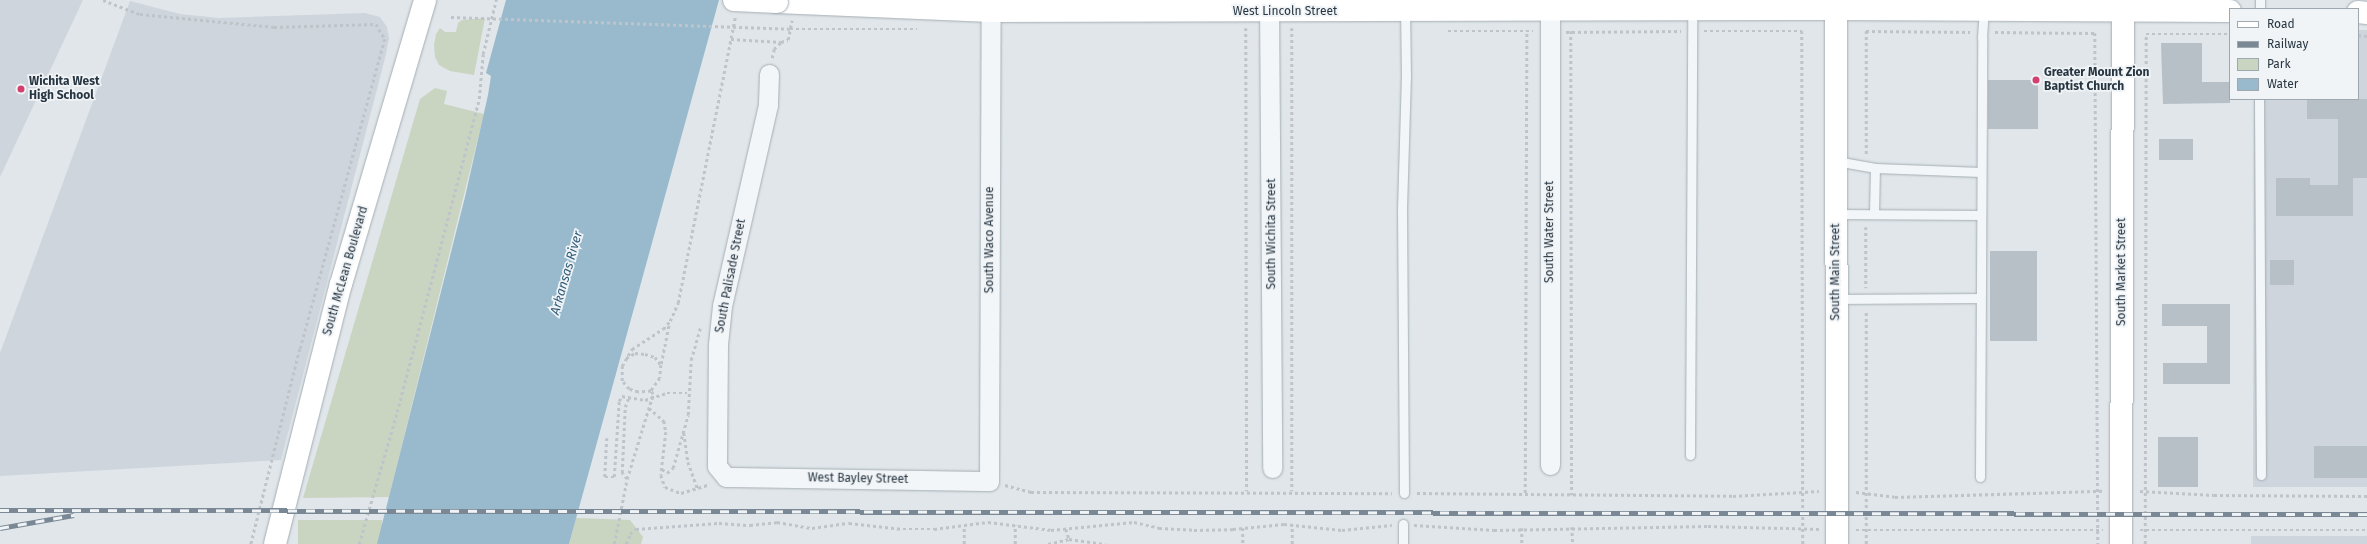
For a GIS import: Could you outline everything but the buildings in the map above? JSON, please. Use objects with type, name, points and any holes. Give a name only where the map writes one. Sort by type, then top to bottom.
[{"type":"street","name":"South McLean Boulevard","points":[[275,544],[341,284],[425,0]]},
{"type":"street","name":"West Lincoln Street","points":[[735,7],[786,3],[991,6],[1128,6],[1243,24],[1269,14],[1294,24],[1405,6],[1527,21],[1692,5],[2123,5],[2229,11]]},
{"type":"street","name":"South Main Street","points":[[1836,4],[1836,537]]},
{"type":"street","name":"South Market Street","points":[[2121,537],[2123,5]]},
{"type":"street","name":"South Waco Avenue","points":[[989,480],[991,6]]},
{"type":"street","name":"South Wichita Street","points":[[1269,14],[1272,468]]},
{"type":"street","name":"South Water Street","points":[[1550,465],[1559,17]]},
{"type":"street","name":"South Palisade Street","points":[[726,477],[717,466],[718,346],[722,306],[768,105],[769,74]]},
{"type":"street","name":"West Bayley Street","points":[[726,477],[989,480]]},
{"type":"lane","points":[[1690,455],[1692,5]]},
{"type":"lane","points":[[1980,477],[1982,32],[1984,5]]},
{"type":"lane","points":[[1404,493],[1402,209],[1406,78],[1405,6]]},
{"type":"lane","points":[[2259,100],[2261,475]]},
{"type":"lane","points":[[1836,161],[1870,168],[1981,172]]},
{"type":"lane","points":[[1870,168],[1870,214]]},
{"type":"lane","points":[[1836,214],[1981,215]]},
{"type":"lane","points":[[1836,299],[1980,298]]},
{"type":"lane","points":[[1403,524],[1403,544]]},
{"type":"path","points":[[103,0],[140,14],[274,27],[376,24],[385,39],[300,348],[252,544]]},
{"type":"path","points":[[359,544],[397,412],[479,99],[483,54],[496,0]]},
{"type":"path","points":[[731,39],[781,42],[788,40],[790,29],[786,3]]},
{"type":"path","points":[[614,544],[627,479],[652,399],[651,391],[660,378],[661,365],[670,321],[678,303],[731,39],[735,7]]},
{"type":"path","points":[[1247,491],[1243,24],[1269,14],[1294,24],[1292,492]]},
{"type":"path","points":[[451,17],[790,29]]},
{"type":"path","points":[[1559,17],[1572,495]]},
{"type":"path","points":[[1444,31],[1559,17],[1692,31],[1802,31],[1803,544]]},
{"type":"path","points":[[1525,493],[1527,21]]},
{"type":"path","points":[[1870,168],[1866,30],[2095,33],[2098,544]]},
{"type":"path","points":[[2145,544],[2147,491],[2146,34],[2229,34]]},
{"type":"path","points":[[769,74],[774,49],[781,42]]},
{"type":"path","points":[[1866,544],[1866,299],[1870,214]]},
{"type":"path","points":[[662,469],[667,473],[673,468],[684,430],[688,415],[687,392],[691,360],[703,318]]},
{"type":"path","points":[[651,391],[638,392],[629,389],[622,381],[622,366],[625,358],[632,349],[663,329],[670,321]]},
{"type":"path","points":[[625,358],[635,354],[645,354],[655,357],[661,365]]},
{"type":"path","points":[[607,438],[605,477],[614,477],[619,401],[622,396],[628,399],[652,399],[667,393],[687,392]]},
{"type":"path","points":[[627,479],[622,473],[625,407],[628,399]]},
{"type":"path","points":[[649,408],[664,421],[666,432],[662,469],[665,487],[671,491],[682,493],[698,490],[726,477]]},
{"type":"path","points":[[684,430],[688,462],[698,490]]},
{"type":"path","points":[[989,480],[1031,492],[1247,491],[1733,496],[1836,490],[1895,497],[2098,492],[2121,490],[2214,495],[2367,496]]},
{"type":"path","points":[[626,544],[630,534],[636,529],[719,523],[750,525],[777,522],[812,528],[849,523],[903,529],[964,526],[988,522],[1051,530],[1134,522],[1159,528],[1243,528],[1292,524],[1342,530],[1403,524],[1465,529],[1708,526],[1803,529],[1836,537],[1866,530],[2098,530],[2121,537],[2146,530],[2367,530]]},
{"type":"path","points":[[1292,524],[1292,544]]},
{"type":"path","points":[[1015,525],[1015,544]]},
{"type":"path","points":[[964,526],[964,544]]},
{"type":"path","points":[[1572,527],[1572,544]]},
{"type":"path","points":[[1243,528],[1243,544]]},
{"type":"path","points":[[1522,528],[1522,544]]},
{"type":"path","points":[[1066,529],[1069,539]]},
{"type":"path","points":[[1048,544],[1069,539],[1106,544]]},
{"type":"shaded area","name":"Wichita West High School","points":[[0,0],[83,0],[0,177]]},
{"type":"shaded area","points":[[130,1],[180,14],[219,18],[365,13],[380,17],[387,27],[389,39],[385,58],[281,460],[0,476],[0,353]]},
{"type":"shaded area","points":[[2359,30],[2367,30],[2367,487],[2253,487],[2254,100],[2359,100]]},
{"type":"shaded area","points":[[2251,536],[2367,536],[2367,544],[2251,544]]},
{"type":"green space","points":[[485,18],[474,75],[450,71],[439,65],[435,57],[434,45],[436,34],[440,28],[445,32],[456,32],[458,23],[462,20]]},
{"type":"green space","points":[[435,88],[447,91],[444,104],[484,114],[389,497],[303,498],[420,99]]},
{"type":"green space","points":[[576,518],[630,520],[643,537],[641,544],[569,544]]},
{"type":"green space","points":[[298,520],[382,520],[382,544],[298,544]]},
{"type":"water","name":"Arkansas River","points":[[506,0],[719,0],[569,544],[377,544],[465,197],[488,95],[491,76],[486,73]]},
{"type":"railway","points":[[0,510],[2367,514]]},
{"type":"railway","points":[[0,528],[74,515]]},
{"type":"place","name":"Greater Mount Zion Baptist Church","points":[[2036,80]]},
{"type":"place","name":"Wichita West High School","points":[[21,89]]}]
